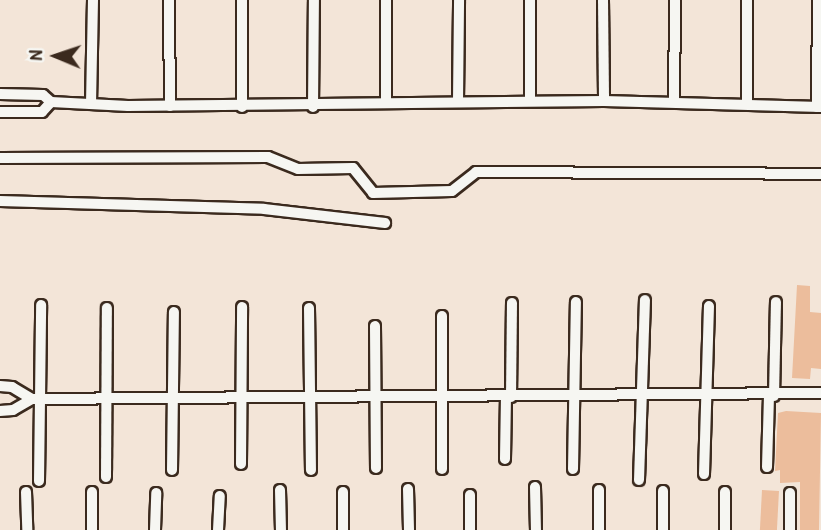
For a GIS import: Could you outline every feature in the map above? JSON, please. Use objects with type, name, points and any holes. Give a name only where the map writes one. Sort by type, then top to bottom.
[{"type":"street","points":[[91,104],[93,0]]},
{"type":"street","points":[[169,0],[170,106]]},
{"type":"street","points":[[242,0],[242,107]]},
{"type":"street","points":[[313,107],[314,0]]},
{"type":"street","points":[[386,0],[386,102]]},
{"type":"street","points":[[458,101],[459,0]]},
{"type":"street","points":[[530,0],[530,101]]},
{"type":"street","points":[[603,0],[604,101]]},
{"type":"street","points":[[674,101],[675,0]]},
{"type":"street","points":[[747,0],[747,102]]},
{"type":"street","points":[[0,94],[43,95],[51,102],[170,106],[313,107],[386,102],[674,101],[819,107],[818,0]]},
{"type":"street","points":[[0,112],[42,112],[51,102]]},
{"type":"street","points":[[0,158],[268,158],[298,169],[353,169],[373,193],[452,191],[476,172],[821,174]]},
{"type":"street","points":[[0,201],[264,209],[385,223]]},
{"type":"street","points":[[639,480],[645,300]]},
{"type":"street","points":[[573,469],[576,302]]},
{"type":"street","points":[[767,467],[776,302]]},
{"type":"street","points":[[505,459],[512,303]]},
{"type":"street","points":[[39,481],[36,399],[41,305]]},
{"type":"street","points":[[704,474],[709,306]]},
{"type":"street","points":[[241,464],[242,307]]},
{"type":"street","points":[[106,477],[107,308]]},
{"type":"street","points":[[309,308],[311,470]]},
{"type":"street","points":[[172,470],[174,312]]},
{"type":"street","points":[[442,316],[442,469]]},
{"type":"street","points":[[376,326],[376,468]]},
{"type":"street","points":[[0,386],[12,387],[36,399]]},
{"type":"street","points":[[0,411],[13,410],[36,399],[706,397],[821,393]]},
{"type":"street","points":[[536,487],[536,530]]},
{"type":"street","points":[[280,489],[281,530]]},
{"type":"street","points":[[408,489],[409,530]]},
{"type":"street","points":[[599,490],[599,530]]},
{"type":"street","points":[[663,491],[663,530]]},
{"type":"street","points":[[26,492],[27,530]]},
{"type":"street","points":[[92,492],[92,530]]},
{"type":"street","points":[[342,492],[343,530]]},
{"type":"street","points":[[725,492],[726,530]]},
{"type":"street","points":[[155,530],[156,493]]},
{"type":"street","points":[[790,493],[790,530]]},
{"type":"street","points":[[470,495],[470,530]]},
{"type":"street","points":[[218,530],[220,496]]},
{"type":"building","points":[[797,285],[810,286],[810,312],[821,313],[821,369],[811,368],[810,379],[792,378]]},
{"type":"building","points":[[778,413],[821,413],[819,530],[800,530],[800,482],[780,483],[780,470],[775,471]]},
{"type":"building","points":[[762,490],[779,491],[777,530],[760,530]]}]
